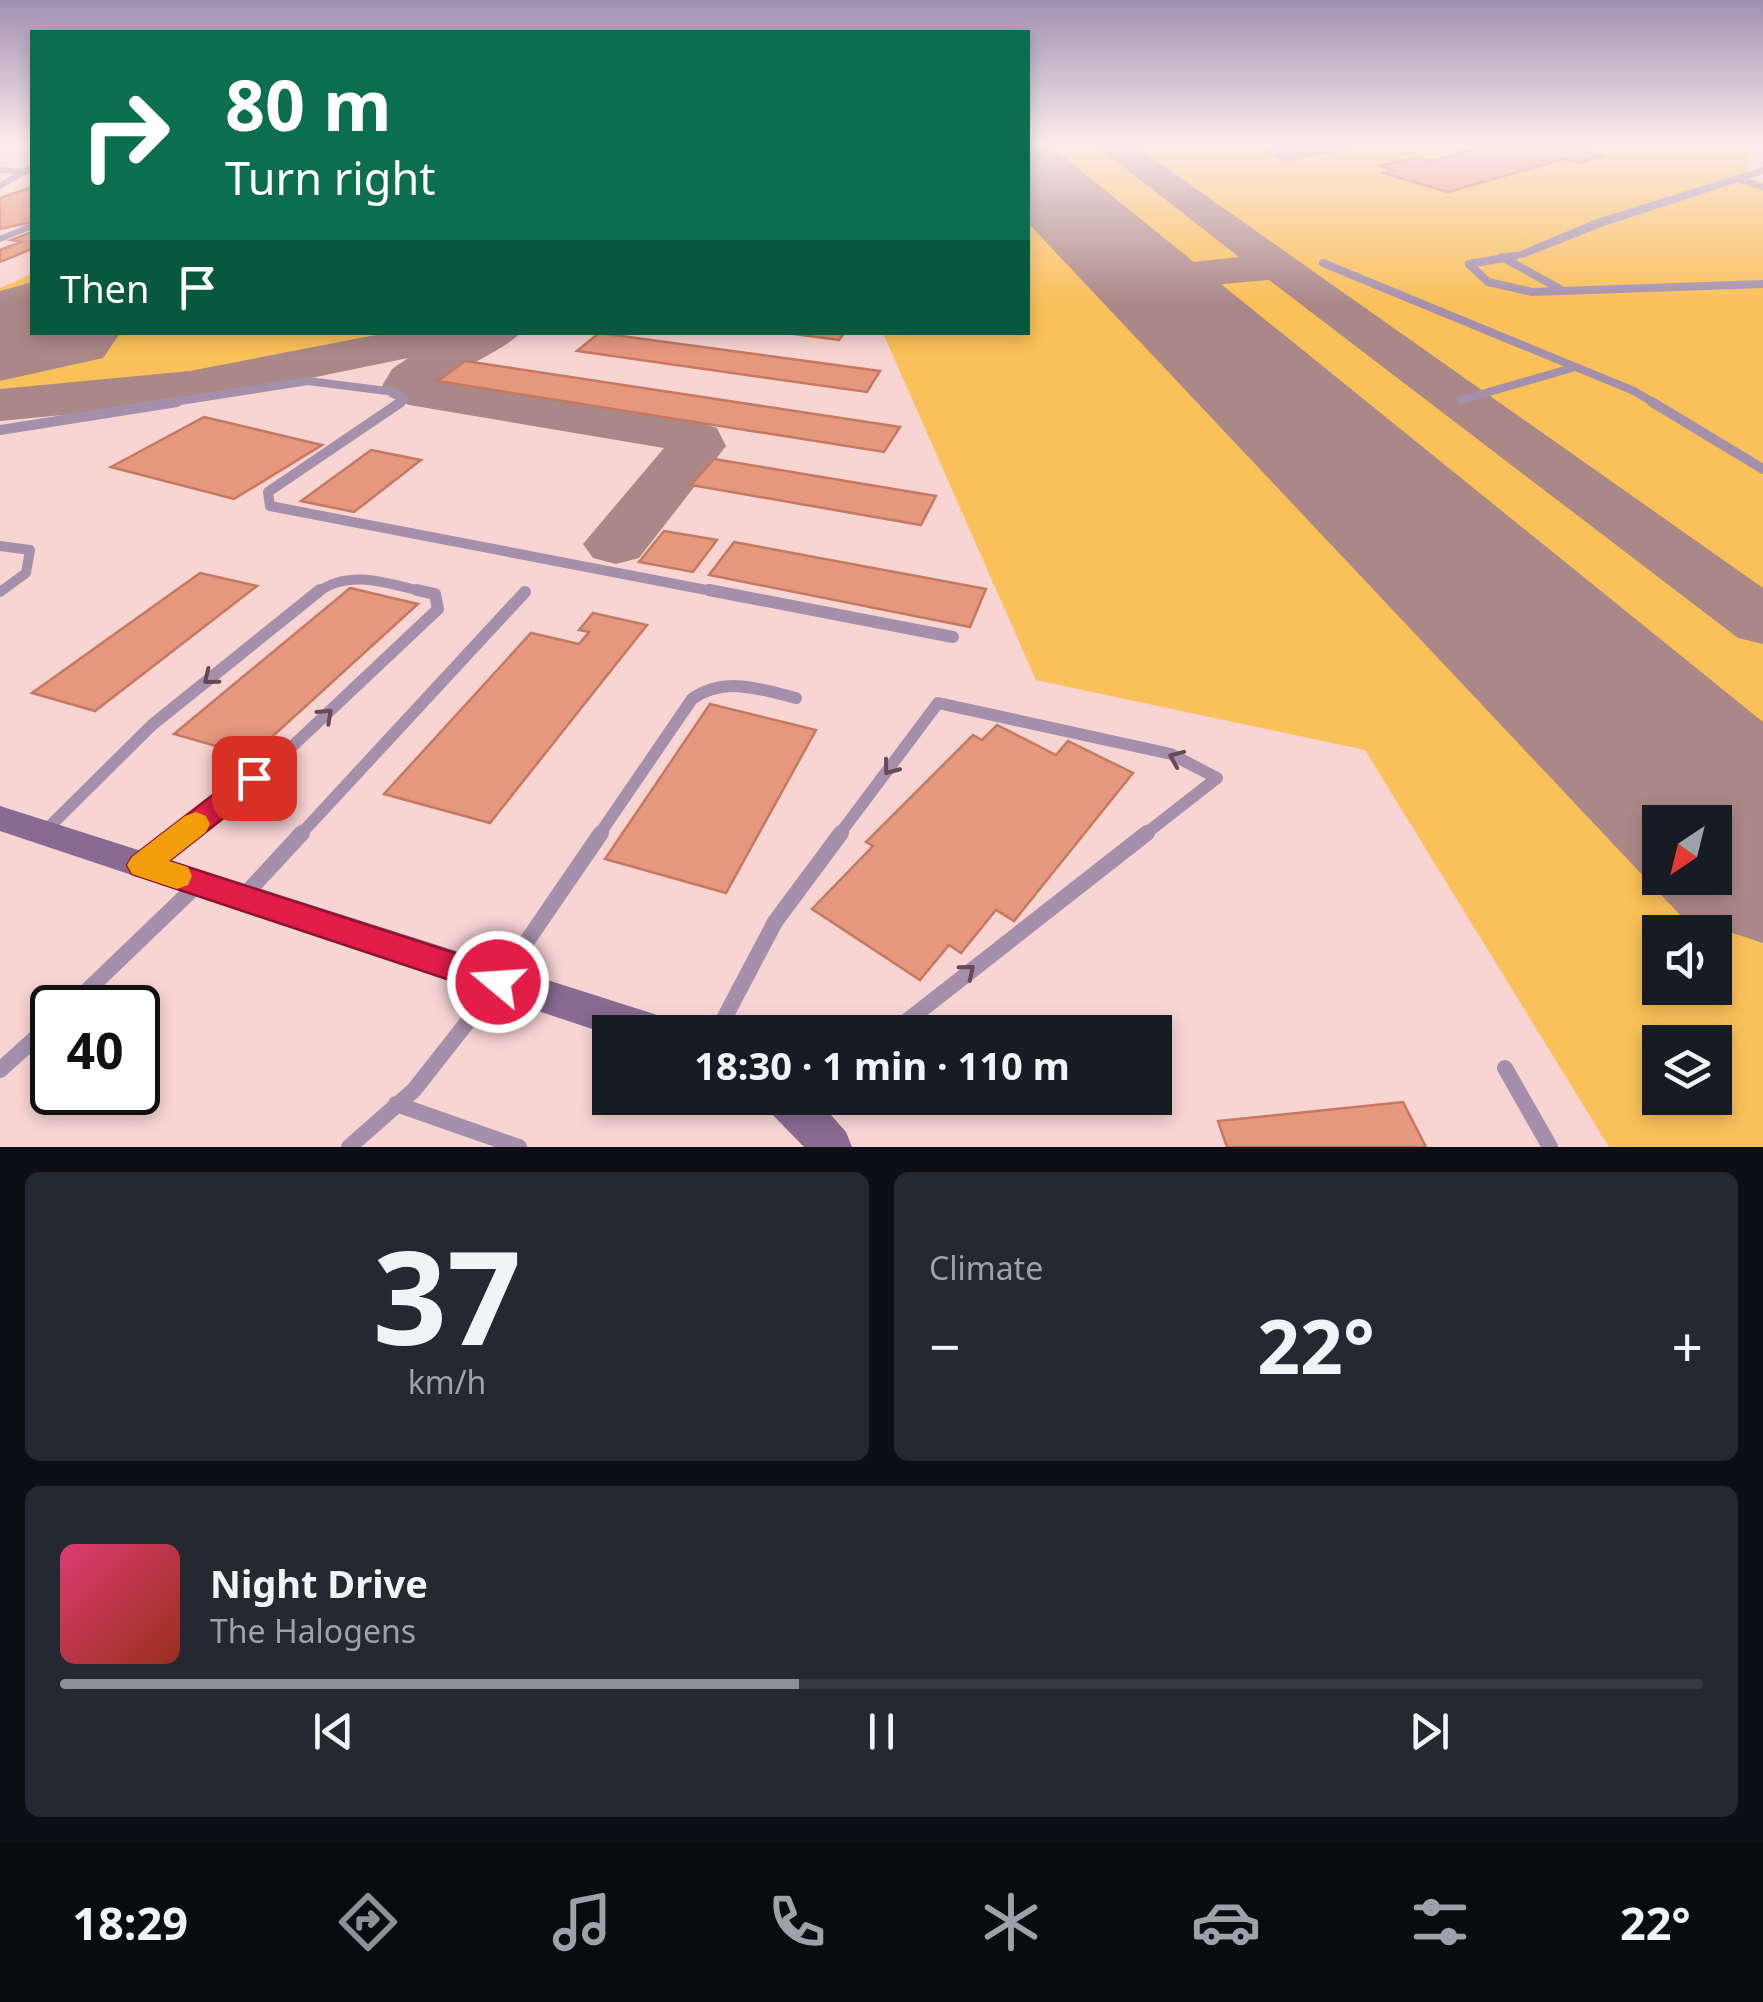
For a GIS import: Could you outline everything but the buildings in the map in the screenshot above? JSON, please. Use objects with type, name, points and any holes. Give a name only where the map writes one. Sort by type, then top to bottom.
[{"type":"street","points":[[1518,255],[1682,197]]},
{"type":"street","points":[[0,818],[601,1015]]},
{"type":"street","points":[[809,1115],[832,1147]]},
{"type":"lane","points":[[0,240],[30,227]]},
{"type":"lane","points":[[1518,255],[1468,264],[1474,275],[1501,288],[1564,291],[1763,284]]},
{"type":"lane","points":[[1502,257],[1564,291]]},
{"type":"lane","points":[[1324,262],[1634,392],[1763,470]]},
{"type":"lane","points":[[1461,400],[1574,367]]},
{"type":"lane","points":[[0,430],[308,381],[395,392],[404,399],[268,492],[270,506],[954,637]]},
{"type":"lane","points":[[0,546],[30,550],[26,573],[0,592]]},
{"type":"lane","points":[[44,832],[152,725],[328,584],[354,577],[435,594],[438,609],[282,756],[142,865]]},
{"type":"lane","points":[[243,897],[525,592]]},
{"type":"lane","points":[[349,1147],[414,1090],[498,982],[692,699],[708,685],[731,683],[796,698]]},
{"type":"lane","points":[[726,1015],[776,922],[938,703],[1170,754],[1217,778],[915,1015]]},
{"type":"lane","points":[[93,985],[199,883]]},
{"type":"lane","points":[[0,1070],[30,1043]]},
{"type":"lane","points":[[1505,1068],[1550,1147]]},
{"type":"lane","points":[[396,1104],[519,1147]]},
{"type":"shaded area","points":[[1030,197],[1763,197],[1763,1147],[1609,1147],[1365,750],[1036,680],[884,335],[1030,335]]},
{"type":"shaded area","points":[[30,275],[30,335],[455,335],[190,387],[0,405],[0,288]]},
{"type":"taxiway","points":[[1182,197],[1763,622]]},
{"type":"taxiway","points":[[1142,278],[1278,267]]},
{"type":"taxiway","points":[[0,306],[30,296]]},
{"type":"taxiway","points":[[0,405],[190,387],[453,335]]},
{"type":"taxiway","points":[[490,335],[458,348],[410,380],[408,386],[428,394],[686,435],[697,440],[697,446],[616,544]]},
{"type":"runway","points":[[1055,197],[1763,852]]},
{"type":"runway","points":[[0,344],[45,335]]},
{"type":"slow traffic","points":[[177,876],[142,865],[196,824]]},
{"type":"route","points":[[254,778],[142,865],[498,982]]}]
